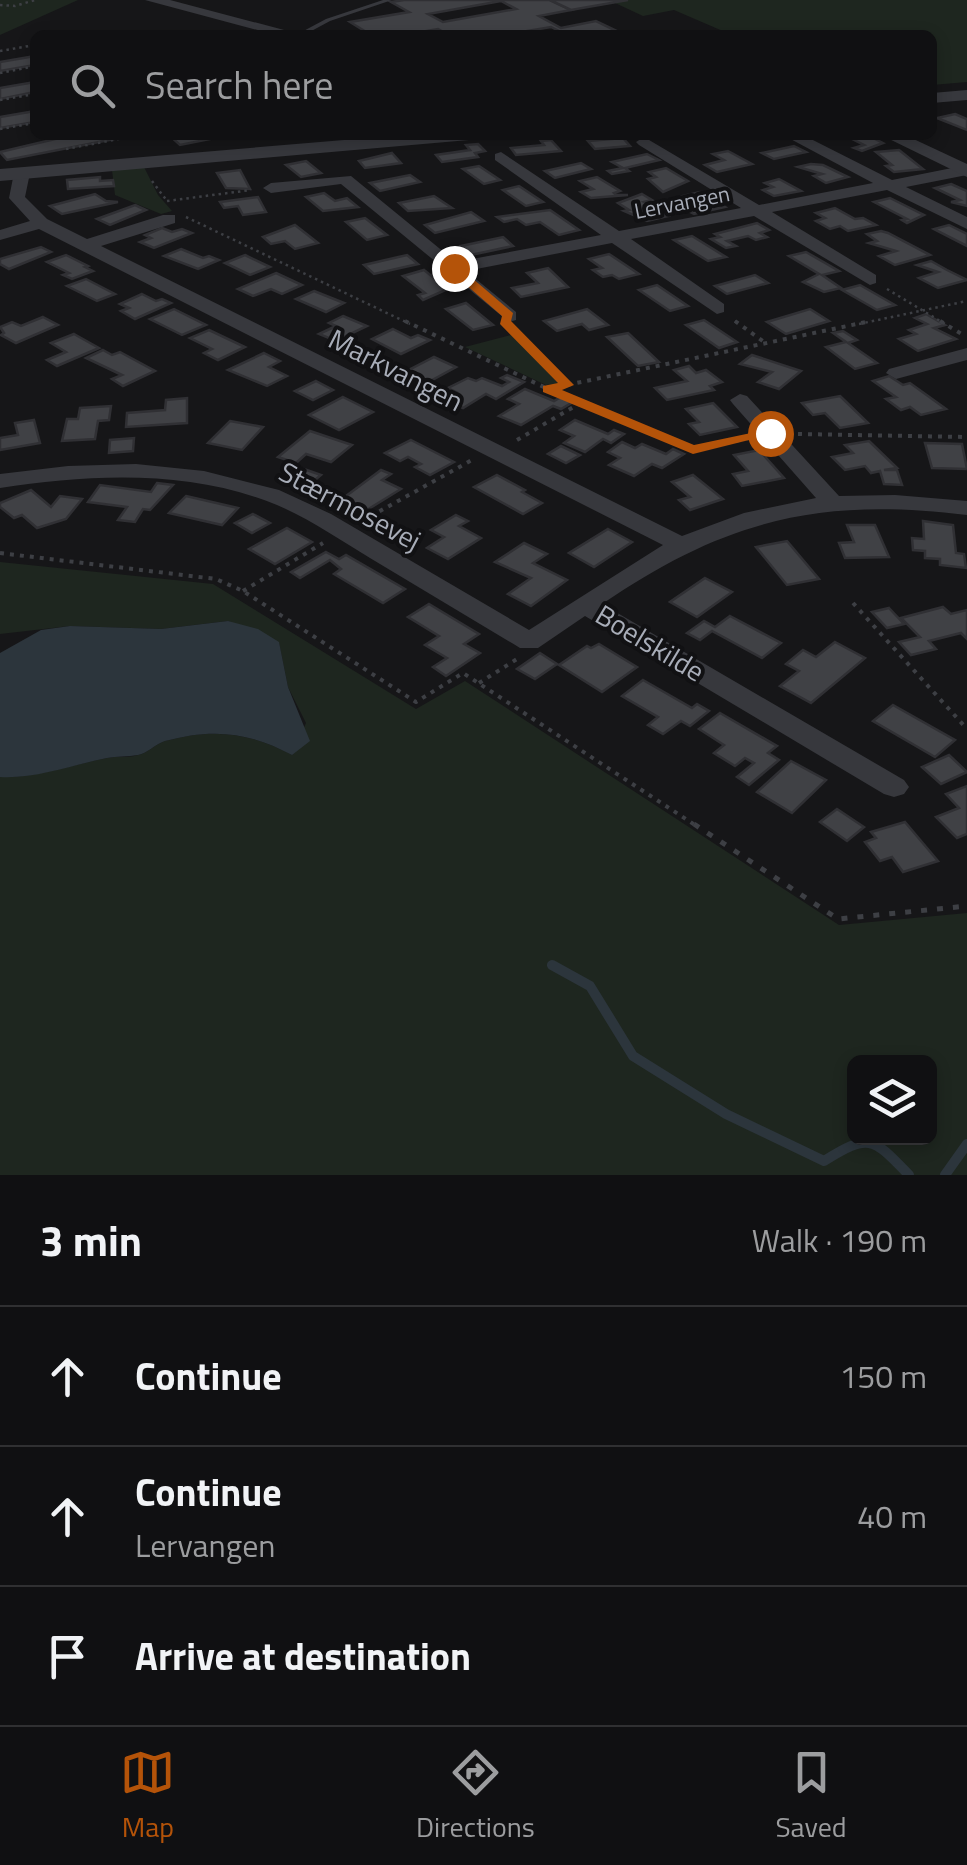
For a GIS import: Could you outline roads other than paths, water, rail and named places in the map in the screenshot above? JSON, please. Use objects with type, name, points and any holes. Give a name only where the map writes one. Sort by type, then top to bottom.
[{"type":"street","points":[[152,0],[276,30]]},
{"type":"street","points":[[937,98],[967,95]]},
{"type":"street","points":[[0,234],[41,223],[17,198],[11,174],[410,140]]},
{"type":"street","points":[[801,140],[967,224]]},
{"type":"street","points":[[901,140],[966,171]]},
{"type":"street","name":"Lervangen","points":[[644,142],[870,279]]},
{"type":"street","name":"Lervangen","points":[[501,157],[717,308]]},
{"type":"street","name":"Lervangen","points":[[454,268],[966,171]]},
{"type":"street","points":[[271,188],[345,178],[509,316]]},
{"type":"street","points":[[86,246],[168,210]]},
{"type":"street","name":"Markvangen","points":[[41,223],[484,454],[682,545]]},
{"type":"street","points":[[896,373],[967,354]]},
{"type":"street","points":[[740,400],[831,501]]},
{"type":"street","name":"Stærmosevej","points":[[0,481],[56,472],[122,469],[195,476],[274,496],[352,526],[529,642],[586,606]]},
{"type":"street","name":"Boelskilde","points":[[894,788],[586,606],[682,545],[733,524],[831,501],[912,500],[967,508]]},
{"type":"lane","points":[[307,30],[390,0]]},
{"type":"waterway","points":[[552,965],[590,986],[633,1056],[726,1114],[824,1161],[852,1146],[870,1143],[887,1153],[909,1175]]},
{"type":"waterway","points":[[945,1175],[967,1144]]}]
